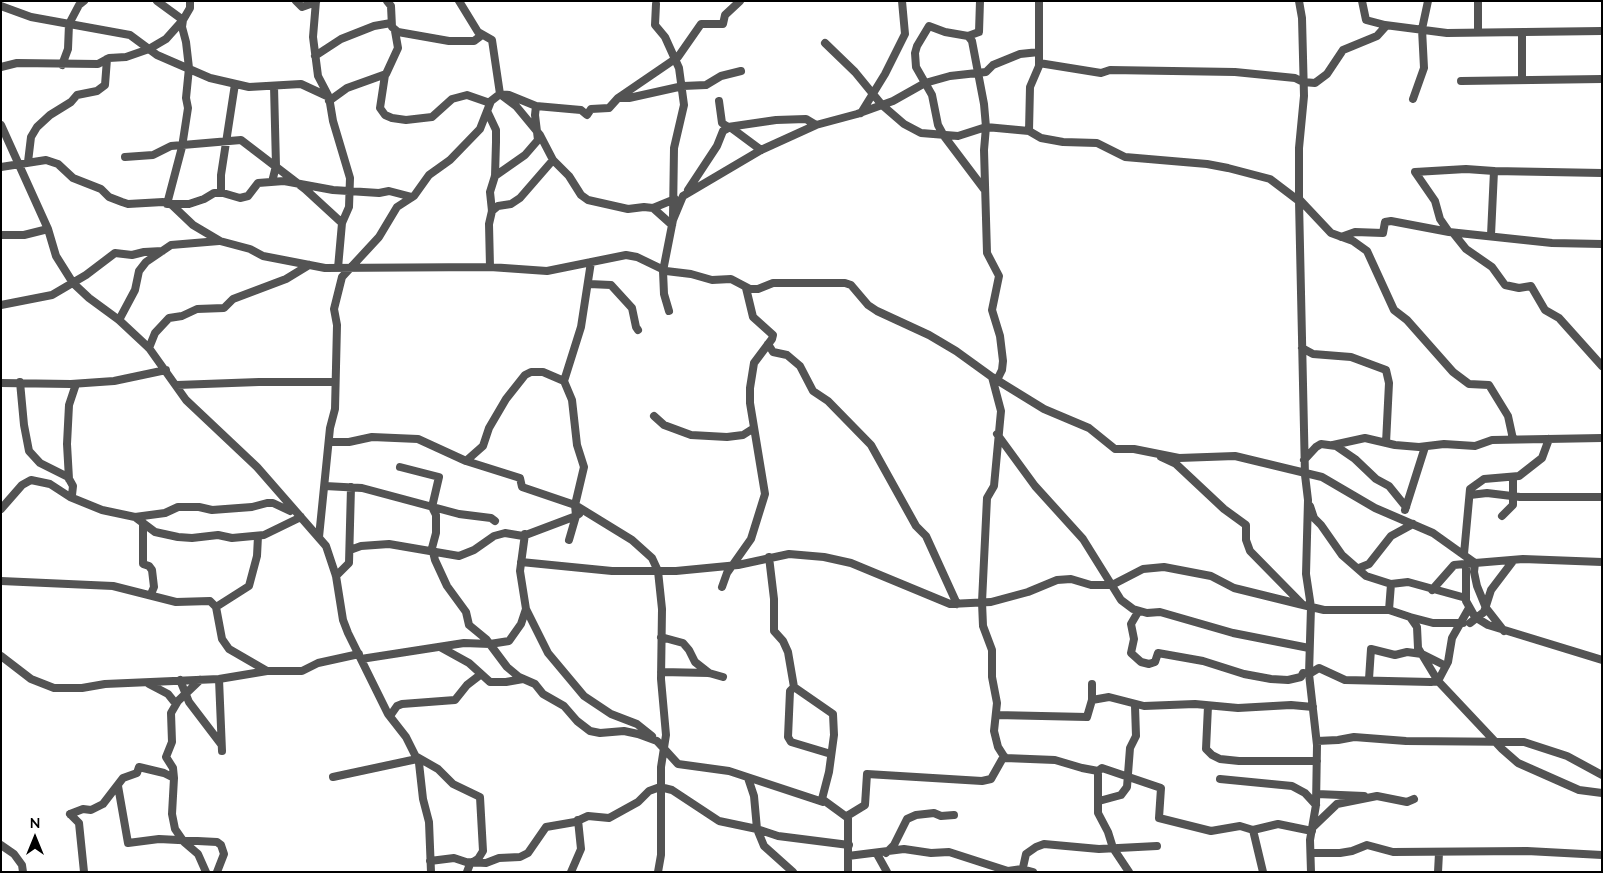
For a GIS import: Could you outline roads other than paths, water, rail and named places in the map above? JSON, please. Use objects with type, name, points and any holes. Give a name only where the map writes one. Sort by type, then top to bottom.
[{"type":"street","points":[[62,65],[68,50],[69,24],[78,6],[84,1]]},
{"type":"street","points":[[158,1],[183,20],[189,68],[186,98],[188,108],[182,144],[167,204]]},
{"type":"street","points":[[1,67],[17,63],[98,64],[107,59],[126,57],[149,50],[166,39],[183,20],[189,11],[190,1]]},
{"type":"street","points":[[296,1],[302,6],[316,2],[312,37],[318,76],[329,99],[333,121],[350,178],[349,207],[342,223],[338,268]]},
{"type":"street","points":[[386,1],[391,6],[391,23],[395,31],[398,48],[385,75],[380,108],[385,115],[406,120],[432,117],[449,101],[467,96],[490,104]]},
{"type":"street","points":[[459,1],[482,35],[492,40],[500,94],[516,106],[538,133],[553,160],[572,179],[581,195],[588,200],[628,209],[644,206],[653,208],[672,223]]},
{"type":"street","points":[[500,94],[509,95],[536,106],[581,110],[587,115],[592,109],[609,108],[618,98],[676,59],[701,24],[724,24],[728,11],[740,1]]},
{"type":"street","points":[[861,113],[905,34],[902,1]]},
{"type":"street","points":[[980,1],[979,32],[968,36],[945,32],[930,26],[915,53],[916,67],[932,95],[938,125],[944,136],[984,189]]},
{"type":"street","points":[[1029,131],[1030,87],[1037,76],[1039,63],[1039,1]]},
{"type":"street","points":[[1299,1],[1302,18],[1303,82],[1299,148],[1299,200],[1304,460],[1308,500],[1306,574],[1309,674],[1317,740],[1317,794],[1311,872]]},
{"type":"street","points":[[1362,1],[1366,20],[1386,26],[1422,28],[1447,33],[1602,31]]},
{"type":"street","points":[[1413,98],[1424,68],[1422,28],[1428,1]]},
{"type":"street","points":[[1478,1],[1478,32]]},
{"type":"street","points":[[656,4],[656,26],[665,37],[676,59],[684,105],[674,148],[672,223],[664,271],[664,294],[670,311]]},
{"type":"street","points":[[1,6],[31,17],[130,35],[157,55],[210,78],[249,87],[302,84],[329,99]]},
{"type":"street","points":[[315,56],[341,39],[374,26],[391,23]]},
{"type":"street","points":[[1039,63],[1100,73],[1110,70],[1234,72],[1295,78],[1303,82],[1314,83],[1327,74],[1343,50],[1377,36],[1386,26]]},
{"type":"street","points":[[395,31],[448,41],[474,41],[482,35]]},
{"type":"street","points":[[1522,33],[1522,79]]},
{"type":"street","points":[[968,36],[972,41],[984,104],[986,127],[984,189],[988,257],[999,276],[992,310],[1000,336],[1004,365],[994,379],[1001,407],[997,434],[994,486],[987,496],[982,602],[983,626],[992,650],[992,678],[997,703],[996,744],[1005,758],[1054,760],[1098,771],[1102,768],[1161,788],[1159,818],[1211,831],[1240,826],[1253,830],[1278,824],[1313,829]]},
{"type":"street","points":[[824,43],[856,72],[882,105],[904,124],[921,133],[944,136],[970,134],[975,129],[986,127],[1029,131],[1041,138],[1063,142],[1097,144],[1124,157],[1207,164],[1270,179],[1299,200],[1331,233],[1367,251],[1394,310],[1407,320],[1451,369],[1469,384],[1489,385],[1508,416],[1513,439]]},
{"type":"street","points":[[653,208],[683,196],[761,150],[816,125],[861,113],[882,105],[925,83],[986,72],[993,65],[1020,54],[1039,52]]},
{"type":"street","points":[[28,162],[31,137],[37,127],[50,115],[71,102],[77,95],[97,91],[105,85],[107,59]]},
{"type":"street","points":[[618,98],[629,98],[680,86],[706,85],[721,76],[741,71]]},
{"type":"street","points":[[329,99],[348,87],[385,75]]},
{"type":"street","points":[[1461,80],[1602,79]]},
{"type":"street","points":[[221,192],[226,141],[235,84]]},
{"type":"street","points":[[272,182],[276,166],[274,86]]},
{"type":"street","points":[[319,537],[330,424],[335,409],[334,382],[337,325],[334,309],[342,277],[378,237],[397,207],[412,197],[429,175],[450,160],[480,129],[490,104],[500,94]]},
{"type":"street","points":[[719,101],[722,123],[761,150]]},
{"type":"street","points":[[495,176],[525,155],[538,140],[535,115],[536,106]]},
{"type":"street","points":[[488,113],[496,130],[495,176],[490,192],[492,211],[489,224],[490,267]]},
{"type":"street","points":[[672,223],[683,196],[697,178],[723,131],[730,127],[776,120],[806,119],[816,125]]},
{"type":"street","points":[[1,125],[48,230],[56,256],[73,283],[88,298],[119,320],[149,348],[186,400],[257,467],[326,546],[336,576],[343,620],[390,716],[406,737],[421,768],[423,799],[429,822],[431,872]]},
{"type":"street","points":[[126,157],[153,155],[171,146],[182,144],[241,140],[324,205],[342,223]]},
{"type":"street","points":[[1,167],[46,160],[58,164],[73,178],[101,189],[109,197],[122,202],[189,204],[204,199],[214,192],[221,192],[240,198],[248,196],[258,183],[294,181],[315,188],[379,193],[389,191],[412,197]]},
{"type":"street","points":[[492,211],[498,206],[511,204],[520,198],[553,160]]},
{"type":"street","points":[[1602,173],[1466,169],[1415,172],[1435,201],[1440,219],[1466,249],[1492,267],[1505,285],[1519,288],[1531,286],[1545,310],[1559,318],[1602,366]]},
{"type":"street","points":[[1491,235],[1494,171]]},
{"type":"street","points":[[167,204],[177,209],[201,231],[220,240],[250,249],[263,256],[309,265],[349,269],[490,267],[547,271],[631,255],[664,271],[691,274],[712,280],[732,279],[746,288],[758,289],[777,283],[845,283],[851,285],[868,305],[877,311],[956,350],[994,379],[1044,409],[1089,428],[1115,449],[1192,459],[1235,456],[1268,463],[1305,475],[1322,477],[1375,508],[1433,533],[1475,563]]},
{"type":"street","points":[[1341,237],[1352,233],[1383,233],[1385,222],[1391,221],[1451,233],[1491,235],[1552,243],[1602,244]]},
{"type":"street","points":[[1,235],[24,235],[48,230]]},
{"type":"street","points":[[119,320],[135,290],[142,265],[171,246],[220,240]]},
{"type":"street","points":[[1,305],[45,298],[73,283],[115,253],[132,255],[162,251]]},
{"type":"street","points":[[564,381],[581,328],[591,262]]},
{"type":"street","points":[[149,348],[155,333],[169,318],[184,316],[197,309],[224,308],[233,299],[286,279],[309,265]]},
{"type":"street","points":[[589,284],[611,285],[632,308],[638,330]]},
{"type":"street","points":[[722,587],[724,577],[751,539],[764,499],[764,486],[754,428],[750,388],[754,363],[768,344],[772,334],[753,317],[746,288]]},
{"type":"street","points":[[768,344],[773,352],[787,355],[800,366],[813,391],[828,401],[871,445],[916,526],[926,536],[957,604]]},
{"type":"street","points":[[1302,348],[1312,354],[1350,357],[1386,370],[1389,383],[1386,443]]},
{"type":"street","points":[[1,383],[76,384],[114,381],[166,370]]},
{"type":"street","points":[[466,461],[483,446],[490,425],[506,399],[525,375],[531,372],[543,372],[564,381],[571,396],[577,445],[584,467],[575,505],[576,516],[569,540]]},
{"type":"street","points":[[20,382],[24,425],[31,455],[69,479]]},
{"type":"street","points":[[177,385],[334,382]]},
{"type":"street","points":[[72,495],[73,486],[69,479],[67,444],[68,405],[76,384]]},
{"type":"street","points":[[654,416],[664,425],[691,436],[727,437],[743,435],[754,428]]},
{"type":"street","points":[[997,434],[1035,486],[1083,539],[1120,600],[1138,612],[1160,612],[1233,633],[1309,648]]},
{"type":"street","points":[[329,442],[349,442],[372,437],[418,439],[466,461],[520,478],[522,487],[575,505],[634,542],[652,558],[658,571],[662,609],[661,672],[666,735],[661,761],[661,855],[658,872]]},
{"type":"street","points":[[1304,460],[1321,444],[1333,445],[1365,438],[1395,446],[1444,444],[1475,446],[1492,440],[1602,438]]},
{"type":"street","points":[[1464,554],[1470,489],[1481,480],[1513,478],[1526,471],[1542,458],[1549,439]]},
{"type":"street","points":[[1333,445],[1355,458],[1378,482],[1389,486],[1406,507]]},
{"type":"street","points":[[1402,519],[1425,446]]},
{"type":"street","points":[[1153,453],[1176,464],[1224,509],[1246,524],[1246,540],[1250,551],[1307,606]]},
{"type":"street","points":[[400,467],[439,477],[432,507],[436,515],[432,552],[447,586],[466,612],[469,625],[490,644],[507,666],[523,679],[535,684],[543,694],[564,706],[577,721],[590,731],[600,733],[624,731],[655,740]]},
{"type":"street","points":[[1502,516],[1512,506],[1513,478]]},
{"type":"street","points":[[1,509],[22,485],[31,480],[50,484],[70,497],[102,510],[135,517],[167,513],[178,507],[199,507],[212,510],[252,507],[273,502],[300,518]]},
{"type":"street","points":[[325,486],[351,487],[465,515],[489,517],[495,521]]},
{"type":"street","points":[[336,576],[348,565],[351,487]]},
{"type":"street","points":[[1470,495],[1487,493],[1512,496],[1602,497]]},
{"type":"street","points":[[1308,500],[1314,518],[1321,524],[1324,532],[1342,555],[1372,579],[1391,584],[1408,582],[1466,598]]},
{"type":"street","points":[[350,550],[356,546],[381,544],[459,556],[474,550],[494,536],[505,533],[520,536],[586,511]]},
{"type":"street","points":[[135,517],[155,532],[184,537],[212,535],[232,538],[272,533],[300,518]]},
{"type":"street","points":[[143,523],[142,564],[149,566],[152,570],[154,587],[151,594]]},
{"type":"street","points":[[1359,568],[1369,564],[1391,536],[1413,524]]},
{"type":"street","points":[[525,534],[521,562],[522,591],[526,609],[548,653],[584,696],[611,714],[637,724],[678,764],[729,771],[823,802],[847,816],[849,821],[848,872]]},
{"type":"street","points":[[216,607],[249,586],[257,556],[258,536]]},
{"type":"street","points":[[521,562],[612,571],[680,571],[733,566],[769,557],[796,554],[840,559],[941,602],[957,604],[991,602],[1028,592],[1057,580],[1071,579],[1091,585],[1112,585],[1144,569],[1164,567],[1211,576],[1234,588],[1324,610],[1389,610],[1433,622],[1488,626],[1602,660]]},
{"type":"street","points":[[769,557],[774,599],[774,631],[783,641],[788,652],[794,687],[821,707],[832,712],[834,735],[822,797],[823,802]]},
{"type":"street","points":[[1470,624],[1478,619],[1486,608],[1491,590],[1513,561]]},
{"type":"street","points":[[1432,590],[1454,565],[1513,561],[1602,562]]},
{"type":"street","points":[[1475,563],[1474,572],[1477,586],[1486,608],[1504,631]]},
{"type":"street","points":[[1466,564],[1466,598],[1469,608],[1478,619],[1488,626]]},
{"type":"street","points":[[1,581],[113,586],[151,594],[176,602],[210,601],[216,607],[219,632],[232,652],[267,671]]},
{"type":"street","points":[[1389,610],[1391,584]]},
{"type":"street","points":[[1438,681],[1446,666],[1452,638],[1469,608]]},
{"type":"street","points":[[1,656],[25,676],[52,688],[82,688],[104,684],[147,684],[180,680],[219,679],[267,671],[298,672],[318,663],[440,646],[468,643],[490,644],[511,640],[521,624],[526,609]]},
{"type":"street","points":[[1138,612],[1131,624],[1134,640],[1131,649],[1134,658],[1149,664],[1155,662],[1158,653],[1203,661],[1244,674],[1271,679],[1288,680],[1301,677],[1303,673],[1309,674],[1319,668],[1345,680],[1438,681]]},
{"type":"street","points":[[1410,617],[1417,627],[1418,648],[1438,681],[1494,741],[1518,763],[1579,790],[1602,793]]},
{"type":"street","points":[[661,637],[683,643],[695,662],[709,673]]},
{"type":"street","points":[[440,646],[469,663],[492,682],[523,679]]},
{"type":"street","points":[[1368,679],[1371,649],[1395,655],[1407,652],[1422,654],[1446,666]]},
{"type":"street","points":[[661,672],[709,673],[724,678]]},
{"type":"street","points":[[390,716],[402,704],[455,700],[470,682],[480,674]]},
{"type":"street","points":[[180,680],[194,709],[222,748],[222,708],[219,679]]},
{"type":"street","points":[[200,680],[185,693],[171,713],[172,742],[166,756],[173,768],[173,822],[184,842],[198,854],[206,872]]},
{"type":"street","points":[[147,684],[168,694],[176,704]]},
{"type":"street","points":[[996,715],[1088,717],[1092,700],[1092,684]]},
{"type":"street","points":[[794,687],[790,691],[788,737],[792,742],[831,754]]},
{"type":"street","points":[[1092,700],[1109,697],[1135,706],[1238,708],[1291,705],[1313,707]]},
{"type":"street","points":[[1099,801],[1121,795],[1127,788],[1130,748],[1136,736],[1135,706]]},
{"type":"street","points":[[1208,706],[1206,750],[1220,759],[1317,761]]},
{"type":"street","points":[[1317,740],[1338,740],[1354,737],[1524,742],[1568,756],[1602,775]]},
{"type":"street","points":[[847,816],[865,805],[868,774],[982,781],[991,779],[1004,756]]},
{"type":"street","points":[[333,777],[416,758],[438,769],[453,784],[480,797],[483,852],[473,862],[467,872]]},
{"type":"street","points":[[84,872],[79,823],[70,814],[83,809],[90,810],[103,804],[124,776],[137,773],[139,767],[174,778]]},
{"type":"street","points":[[1098,771],[1099,801],[1096,804],[1098,813],[1108,832],[1112,848],[1129,872]]},
{"type":"street","points":[[748,778],[754,796],[757,829],[766,849],[793,872]]},
{"type":"street","points":[[1220,779],[1292,786],[1305,794],[1316,805]]},
{"type":"street","points":[[118,786],[128,843],[159,839],[184,842],[217,842],[221,845],[224,854],[217,872]]},
{"type":"street","points":[[430,861],[454,858],[483,863],[499,858],[520,857],[528,852],[546,827],[588,816],[609,818],[638,802],[649,791],[660,787],[672,790],[715,820],[757,829],[778,836],[849,846]]},
{"type":"street","points":[[1317,794],[1336,796],[1359,795],[1366,797]]},
{"type":"street","points":[[1313,829],[1336,804],[1366,797],[1392,797],[1407,802],[1414,799]]},
{"type":"street","points":[[881,853],[894,845],[908,819],[916,814],[954,815]]},
{"type":"street","points":[[571,872],[581,849],[578,820]]},
{"type":"street","points":[[1253,830],[1264,872]]},
{"type":"street","points":[[1022,870],[1026,854],[1044,844],[1099,849],[1157,846]]},
{"type":"street","points":[[1,845],[14,854],[22,866],[23,872]]},
{"type":"street","points":[[1311,853],[1340,853],[1367,845],[1393,852],[1527,851],[1602,855]]},
{"type":"street","points":[[848,856],[904,849],[931,853],[950,852],[1008,871],[1022,870],[1033,872]]},
{"type":"street","points":[[881,853],[887,872]]},
{"type":"street","points":[[1438,872],[1439,853]]},
{"type":"street","points":[[483,863],[485,872]]}]
